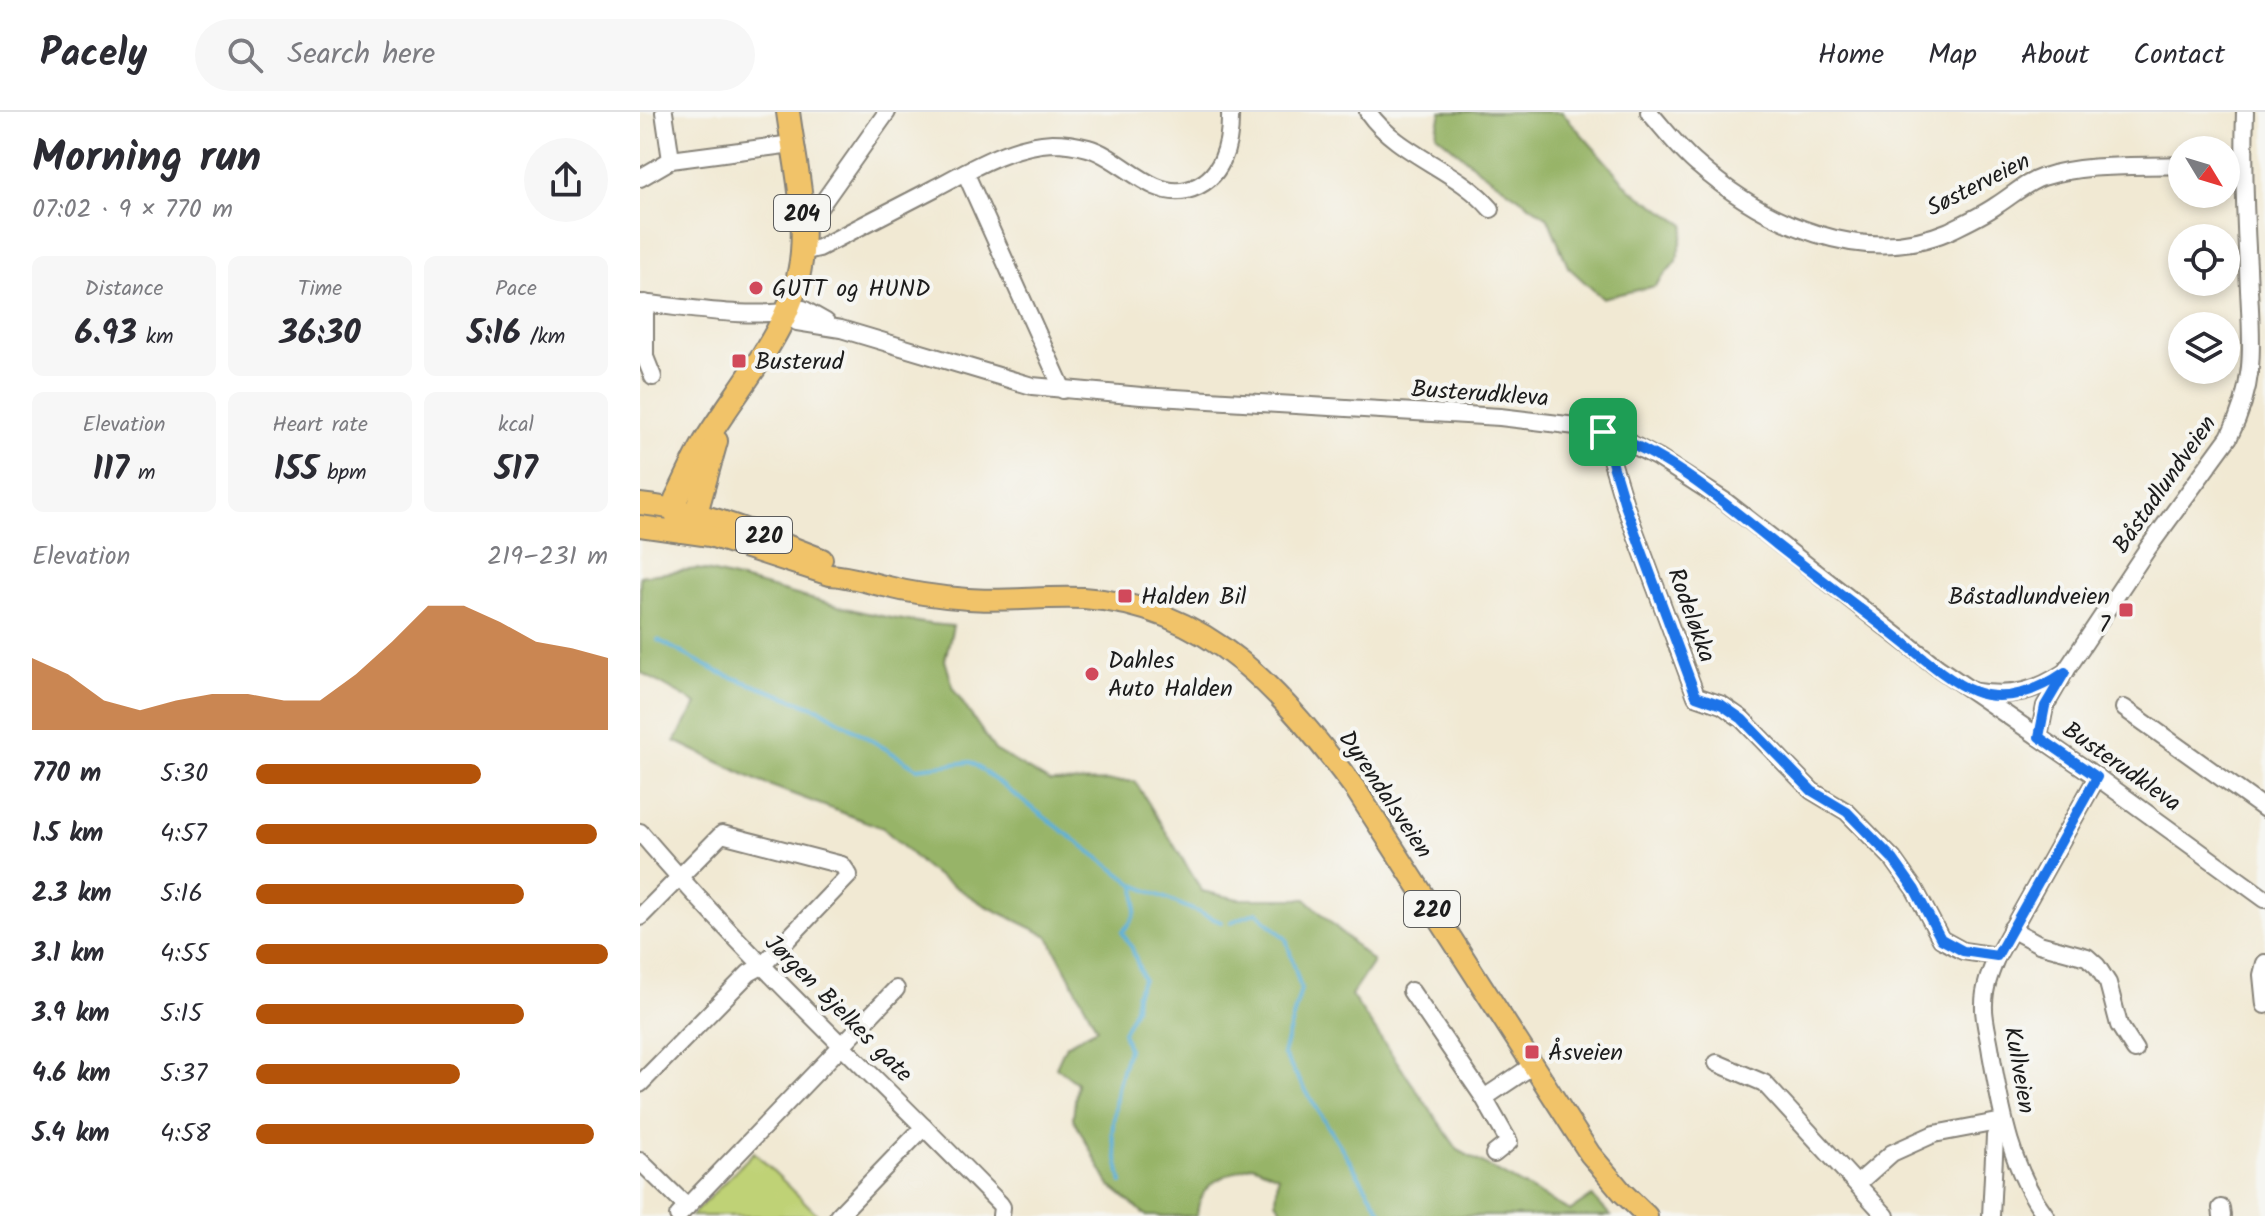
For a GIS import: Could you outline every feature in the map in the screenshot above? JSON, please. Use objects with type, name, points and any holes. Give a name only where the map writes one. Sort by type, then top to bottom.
[{"type":"highway","name":"204","points":[[685,510],[702,446],[787,312],[795,293],[802,252],[802,219],[788,112]]},
{"type":"highway","points":[[682,531],[685,510]]},
{"type":"main road","name":"220","points":[[640,504],[685,510],[741,527],[835,564],[848,576]]},
{"type":"main road","name":"220","points":[[640,526],[682,531],[745,546],[830,575],[848,576]]},
{"type":"main road","name":"Dyrendalsveien","points":[[848,576],[931,596],[979,600],[1082,598],[1108,601],[1162,614],[1225,647],[1267,684],[1314,734],[1356,790],[1590,1154],[1647,1216]]},
{"type":"street","points":[[664,112],[671,160]]},
{"type":"street","points":[[802,219],[814,215],[887,112]]},
{"type":"street","points":[[802,252],[819,248],[996,157],[1051,143],[1089,148],[1109,156],[1154,185],[1183,191],[1205,182],[1220,164],[1228,147],[1230,112]]},
{"type":"street","points":[[1368,112],[1402,143],[1466,184],[1491,209]]},
{"type":"street","name":"Søsterveien","points":[[1649,112],[1698,165],[1733,194],[1801,228],[1854,242],[1901,244],[1947,232],[1996,206],[2028,182],[2046,176],[2070,171],[2168,166]]},
{"type":"street","name":"Båstadlundveien","points":[[1974,692],[2001,696],[2019,694],[2046,684],[2065,672],[2148,548],[2229,437],[2247,396],[2258,344],[2243,163],[2245,112]]},
{"type":"street","points":[[640,178],[671,160],[792,144]]},
{"type":"street","points":[[965,172],[1063,390]]},
{"type":"street","points":[[642,303],[645,357],[653,377]]},
{"type":"street","name":"Busterudkleva","points":[[642,303],[787,312],[803,309],[838,328],[1032,386],[1475,415],[1553,422],[1603,432],[1639,447],[1695,480],[1907,645],[2265,899]]},
{"type":"street","name":"Rodeløkka","points":[[1603,432],[1625,505],[1696,696],[1722,705],[1742,719],[1812,791],[1847,812],[1893,859],[1915,890],[1941,939],[1963,951],[1997,956]]},
{"type":"street","points":[[2039,737],[2045,706],[2065,672]]},
{"type":"street","points":[[2124,708],[2265,809]]},
{"type":"street","name":"Kullveien","points":[[2046,1216],[2020,1169],[2003,1121],[1984,1004],[1997,956],[2097,777]]},
{"type":"street","name":"Jørgen Bjelkes gate","points":[[640,832],[762,966],[1002,1207],[1001,1216]]},
{"type":"street","points":[[640,917],[722,834],[842,865],[849,875],[762,966],[749,973],[640,1084]]},
{"type":"street","points":[[2011,929],[2039,944],[2087,957],[2097,966],[2108,983],[2119,1025],[2135,1050]]},
{"type":"street","points":[[2265,963],[2262,975],[2265,1005]]},
{"type":"street","points":[[640,1161],[683,1212],[896,989]]},
{"type":"street","points":[[1411,991],[1484,1098],[1509,1142],[1494,1154]]},
{"type":"street","points":[[1717,1063],[1764,1083],[1886,1216]]},
{"type":"street","points":[[1484,1098],[1532,1066]]},
{"type":"street","points":[[1857,1184],[1892,1153],[1934,1134],[2003,1121]]},
{"type":"street","points":[[1991,1216],[1995,1136],[2003,1121]]},
{"type":"street","points":[[838,1216],[924,1127]]},
{"type":"green space","points":[[1441,112],[1562,112],[1630,189],[1685,225],[1677,260],[1655,286],[1602,298],[1568,267],[1548,218],[1479,170],[1436,134]]},
{"type":"green space","points":[[697,569],[856,610],[920,623],[953,626],[945,660],[954,690],[995,750],[1050,782],[1135,781],[1202,891],[1238,899],[1306,899],[1373,962],[1351,995],[1458,1150],[1570,1211],[1592,1196],[1611,1216],[1286,1216],[1276,1201],[1278,1176],[1253,1165],[1208,1187],[1197,1216],[1147,1216],[1110,1186],[1073,1118],[1077,1083],[1056,1067],[1066,1045],[1097,1028],[1048,936],[984,905],[927,869],[883,828],[758,781],[675,741],[697,704],[640,672],[640,576]]},
{"type":"green space","points":[[754,1152],[818,1215],[818,1216],[691,1216]]},
{"type":"waterway","points":[[658,640],[718,672],[822,710],[917,768],[971,762],[1135,885],[1221,922]]},
{"type":"waterway","points":[[1122,1183],[1112,1134],[1117,1088],[1128,1049],[1123,1032],[1135,1008],[1136,994],[1143,979],[1132,948],[1122,932],[1136,911],[1135,885]]},
{"type":"waterway","points":[[1231,922],[1257,912],[1286,939],[1301,989],[1283,1054],[1384,1216]]},
{"type":"place","name":"GUTT og HUND","points":[[756,288]]},
{"type":"place","name":"Busterud","points":[[739,361]]},
{"type":"place","name":"Halden Bil","points":[[1125,596]]},
{"type":"place","name":"Båstadlundveien 7","points":[[2126,610]]},
{"type":"place","name":"Dahles Auto Halden","points":[[1092,674]]},
{"type":"place","name":"Åsveien","points":[[1532,1052]]},
{"type":"route","points":[[1603,432],[1639,447],[1695,480],[1907,645],[1974,692],[2001,696],[2019,694],[2032,691],[2065,672],[2045,706],[2039,737],[2097,777],[1997,956],[1963,951],[1941,939],[1915,890],[1893,859],[1847,812],[1812,791],[1742,719],[1722,705],[1696,696],[1625,505],[1603,432]]}]
